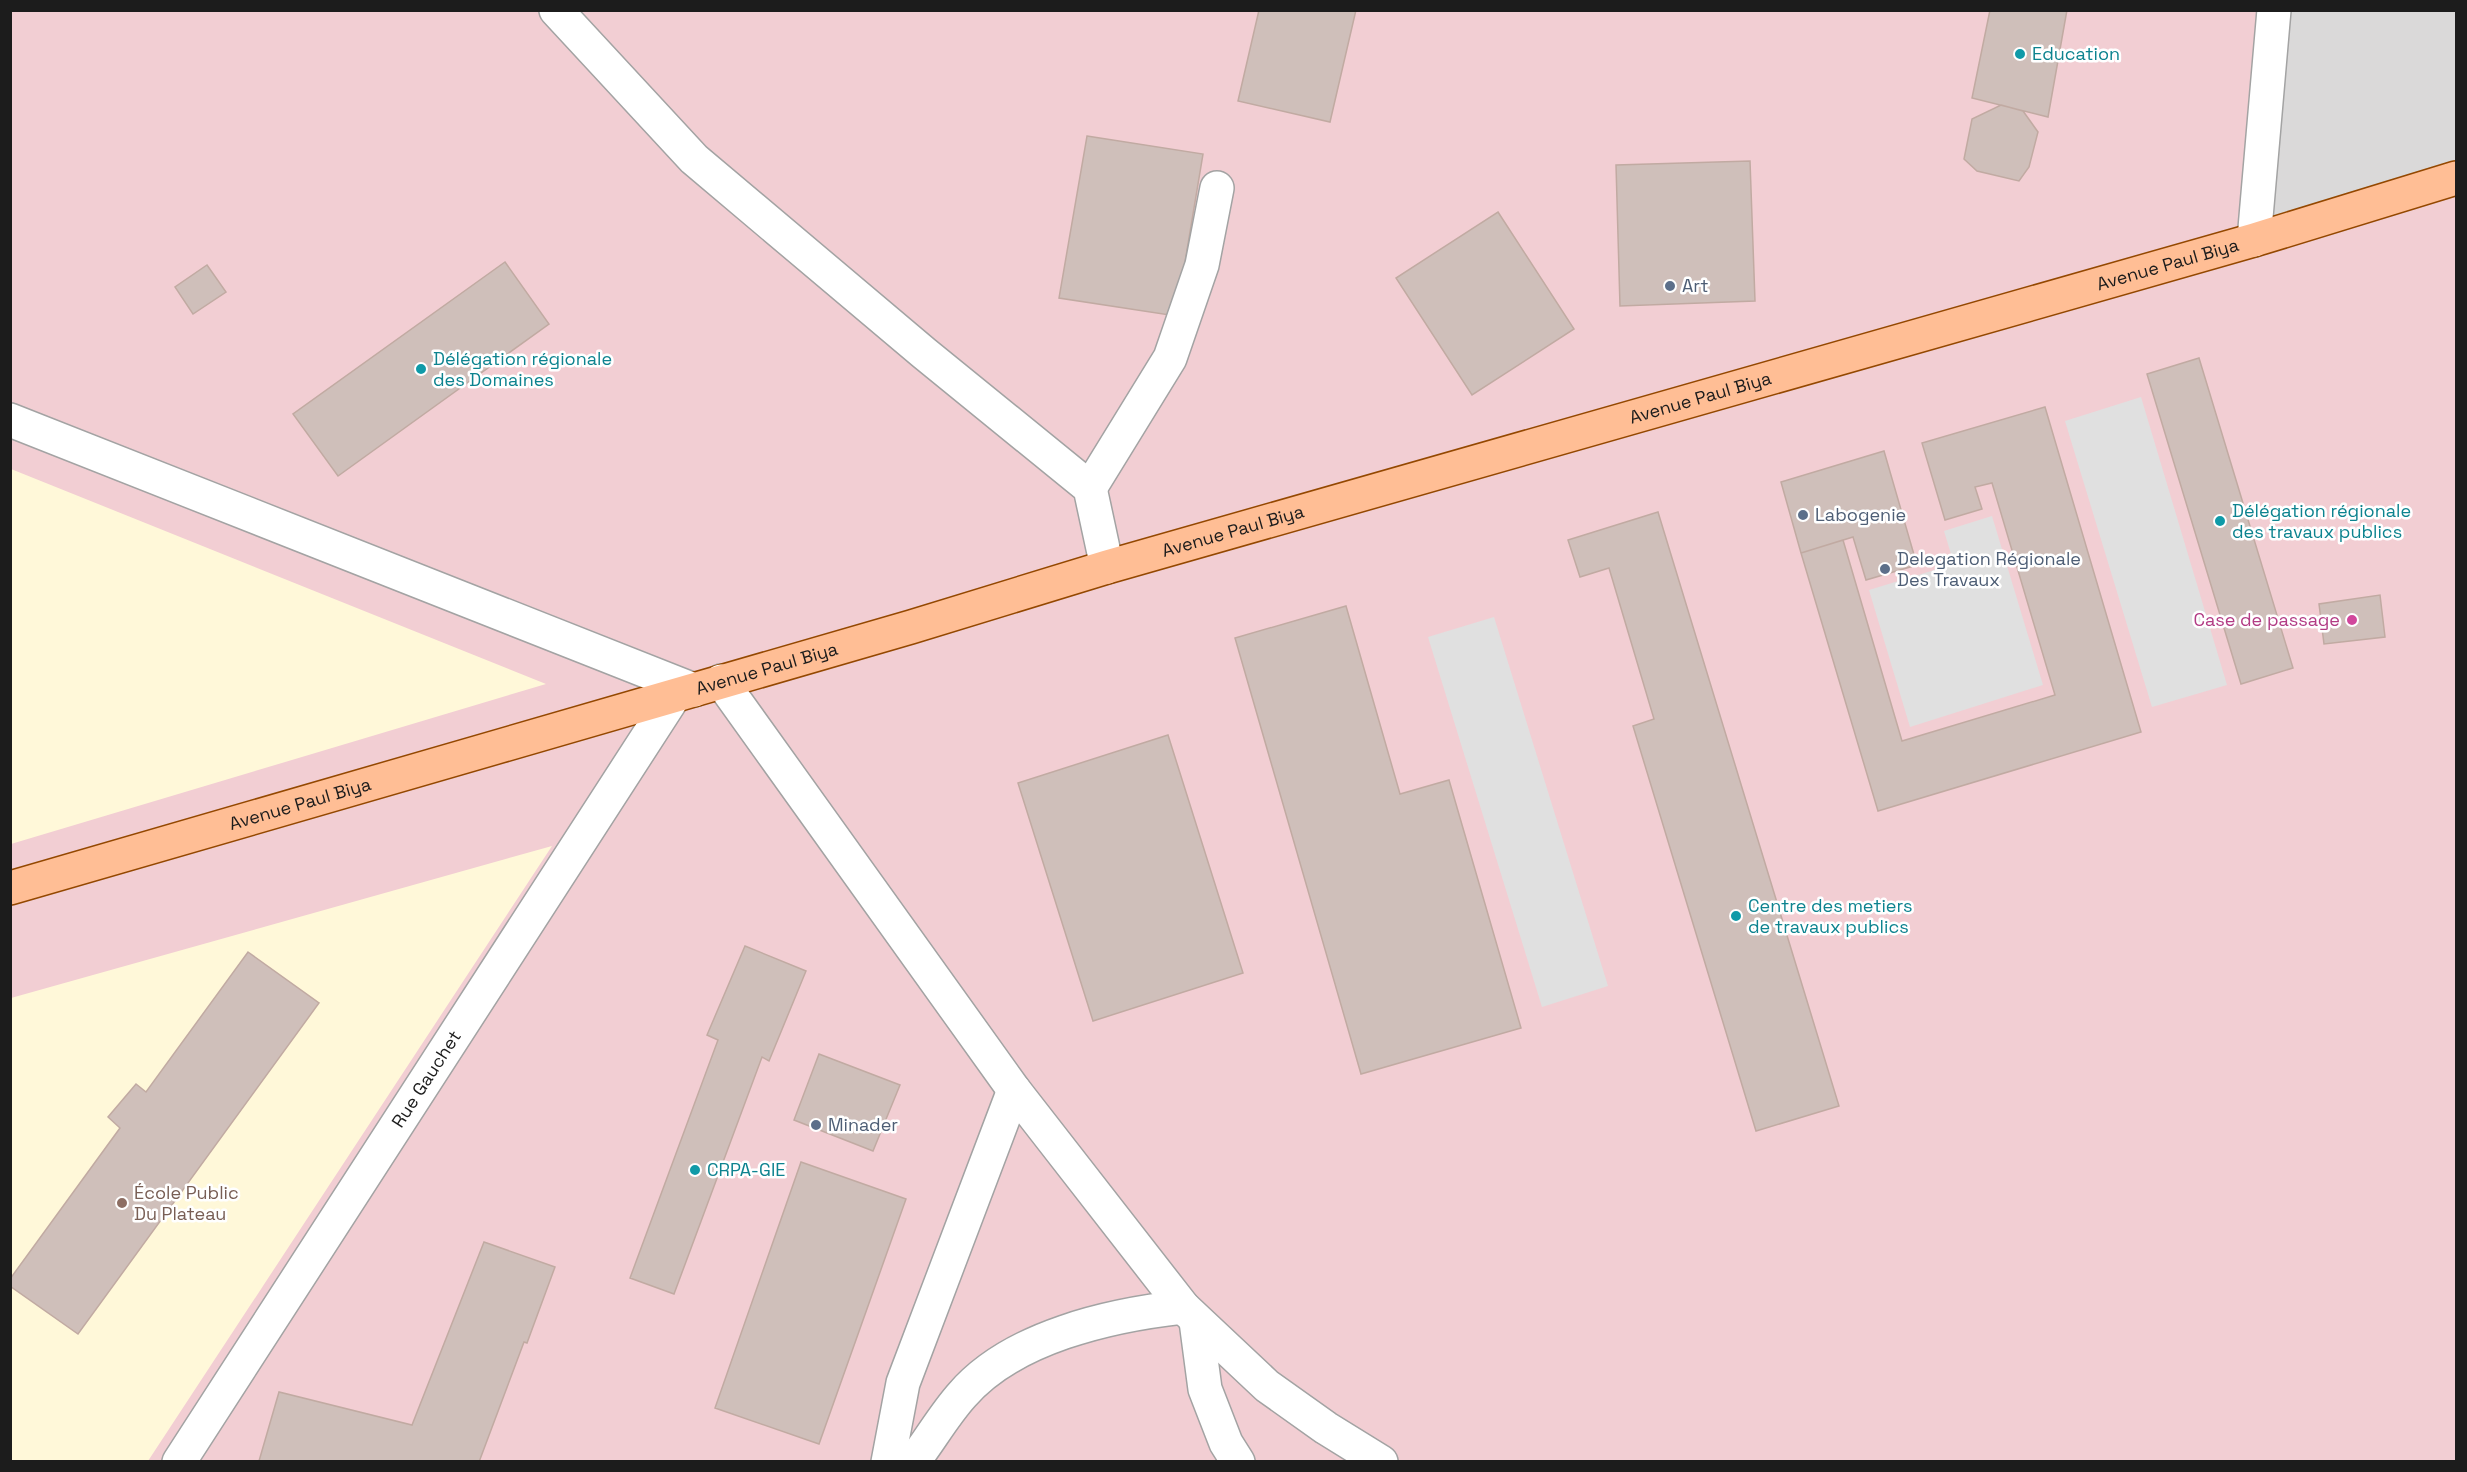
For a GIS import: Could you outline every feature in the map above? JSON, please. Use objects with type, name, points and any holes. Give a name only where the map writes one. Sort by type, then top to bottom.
[{"type":"main road","name":"Avenue Paul Biya","points":[[10,888],[911,627],[1107,567],[2254,240],[2457,178]]},
{"type":"street","points":[[556,10],[694,159],[915,346],[1090,488],[1107,567]]},
{"type":"street","points":[[2254,240],[2273,26],[2295,10]]},
{"type":"street","points":[[1090,488],[1170,358],[1202,266],[1217,188]]},
{"type":"street","points":[[10,420],[696,689],[1189,1314],[1267,1386],[1326,1428],[1381,1461]]},
{"type":"street","name":"Rue Gauchet","points":[[179,1461],[696,689]]},
{"type":"street","points":[[888,1461],[903,1383],[1014,1090]]},
{"type":"street","points":[[913,1461],[962,1394],[997,1364],[1042,1340],[1143,1312],[1189,1314]]},
{"type":"street","points":[[1189,1314],[1205,1389],[1226,1443],[1238,1461]]},
{"type":"shaded area","points":[[10,11],[2281,11],[2256,240],[2456,181],[2456,1461],[11,1461]]},
{"type":"shaded area","points":[[2281,11],[2456,11],[2456,181],[2256,241]]},
{"type":"shaded area","points":[[2141,397],[2227,685],[2152,707],[2065,421]]},
{"type":"shaded area","points":[[11,469],[546,684],[11,844]]},
{"type":"shaded area","points":[[1992,516],[2043,685],[1910,727],[1869,590],[1954,564],[1944,531]]},
{"type":"shaded area","points":[[1494,617],[1608,986],[1542,1007],[1428,637]]},
{"type":"shaded area","points":[[552,846],[148,1461],[11,1462],[11,998]]},
{"type":"building","points":[[1259,10],[1356,10],[1330,122],[1238,101]]},
{"type":"building","name":"Education","points":[[1990,10],[2067,10],[2048,117],[1972,98]]},
{"type":"building","points":[[2001,105],[2023,111],[2038,132],[2029,167],[2019,181],[1977,171],[1964,159],[1972,119]]},
{"type":"building","points":[[1087,136],[1203,154],[1176,316],[1059,298]]},
{"type":"building","points":[[1750,161],[1755,301],[1620,306],[1616,165]]},
{"type":"building","points":[[1498,212],[1574,329],[1472,395],[1396,278]]},
{"type":"building","name":"Délégation régionale des Domaines","points":[[505,262],[549,324],[338,476],[293,414]]},
{"type":"building","points":[[207,265],[226,292],[193,314],[175,287]]},
{"type":"building","name":"Délégation régionale des travaux publics","points":[[2199,358],[2293,668],[2241,684],[2147,374]]},
{"type":"building","points":[[2045,407],[2141,732],[1878,811],[1801,553],[1843,540],[1902,741],[2055,695],[1992,483],[1975,487],[1982,509],[1945,520],[1922,443]]},
{"type":"building","name":"Labogenie","points":[[1884,451],[1917,565],[1866,580],[1853,537],[1801,553],[1781,482]]},
{"type":"building","name":"Centre des metiers de travaux publics","points":[[1658,512],[1839,1106],[1756,1131],[1633,726],[1654,719],[1609,568],[1580,577],[1568,540]]},
{"type":"building","name":"Case de passage","points":[[2380,595],[2385,637],[2324,644],[2319,604]]},
{"type":"building","points":[[1346,606],[1400,794],[1449,780],[1521,1028],[1361,1074],[1235,638]]},
{"type":"building","points":[[1168,735],[1243,973],[1093,1021],[1018,783]]},
{"type":"building","name":"CRPA-GIE","points":[[745,946],[806,971],[769,1061],[762,1057],[674,1294],[630,1278],[718,1040],[707,1035]]},
{"type":"building","points":[[248,952],[319,1003],[78,1334],[10,1286],[10,1279],[120,1128],[108,1117],[136,1084],[146,1092]]},
{"type":"building","points":[[819,1054],[900,1085],[873,1151],[794,1120]]},
{"type":"building","points":[[801,1162],[906,1199],[819,1444],[715,1408]]},
{"type":"building","points":[[484,1242],[555,1267],[479,1462],[259,1461],[279,1392],[412,1425]]},
{"type":"place","name":"Education","points":[[2020,54]]},
{"type":"place","name":"Art","points":[[1670,286]]},
{"type":"place","name":"Délégation régionale des Domaines","points":[[421,369]]},
{"type":"place","name":"Labogenie","points":[[1803,515]]},
{"type":"place","name":"Délégation régionale des travaux publics","points":[[2220,521]]},
{"type":"place","name":"Delegation Régionale Des Travaux","points":[[1885,569]]},
{"type":"place","name":"Case de passage","points":[[2352,620]]},
{"type":"place","name":"Centre des metiers de travaux publics","points":[[1736,916]]},
{"type":"place","name":"Minader","points":[[816,1125]]},
{"type":"place","name":"CRPA-GIE","points":[[695,1170]]},
{"type":"place","name":"École Public Du Plateau","points":[[122,1203]]}]
